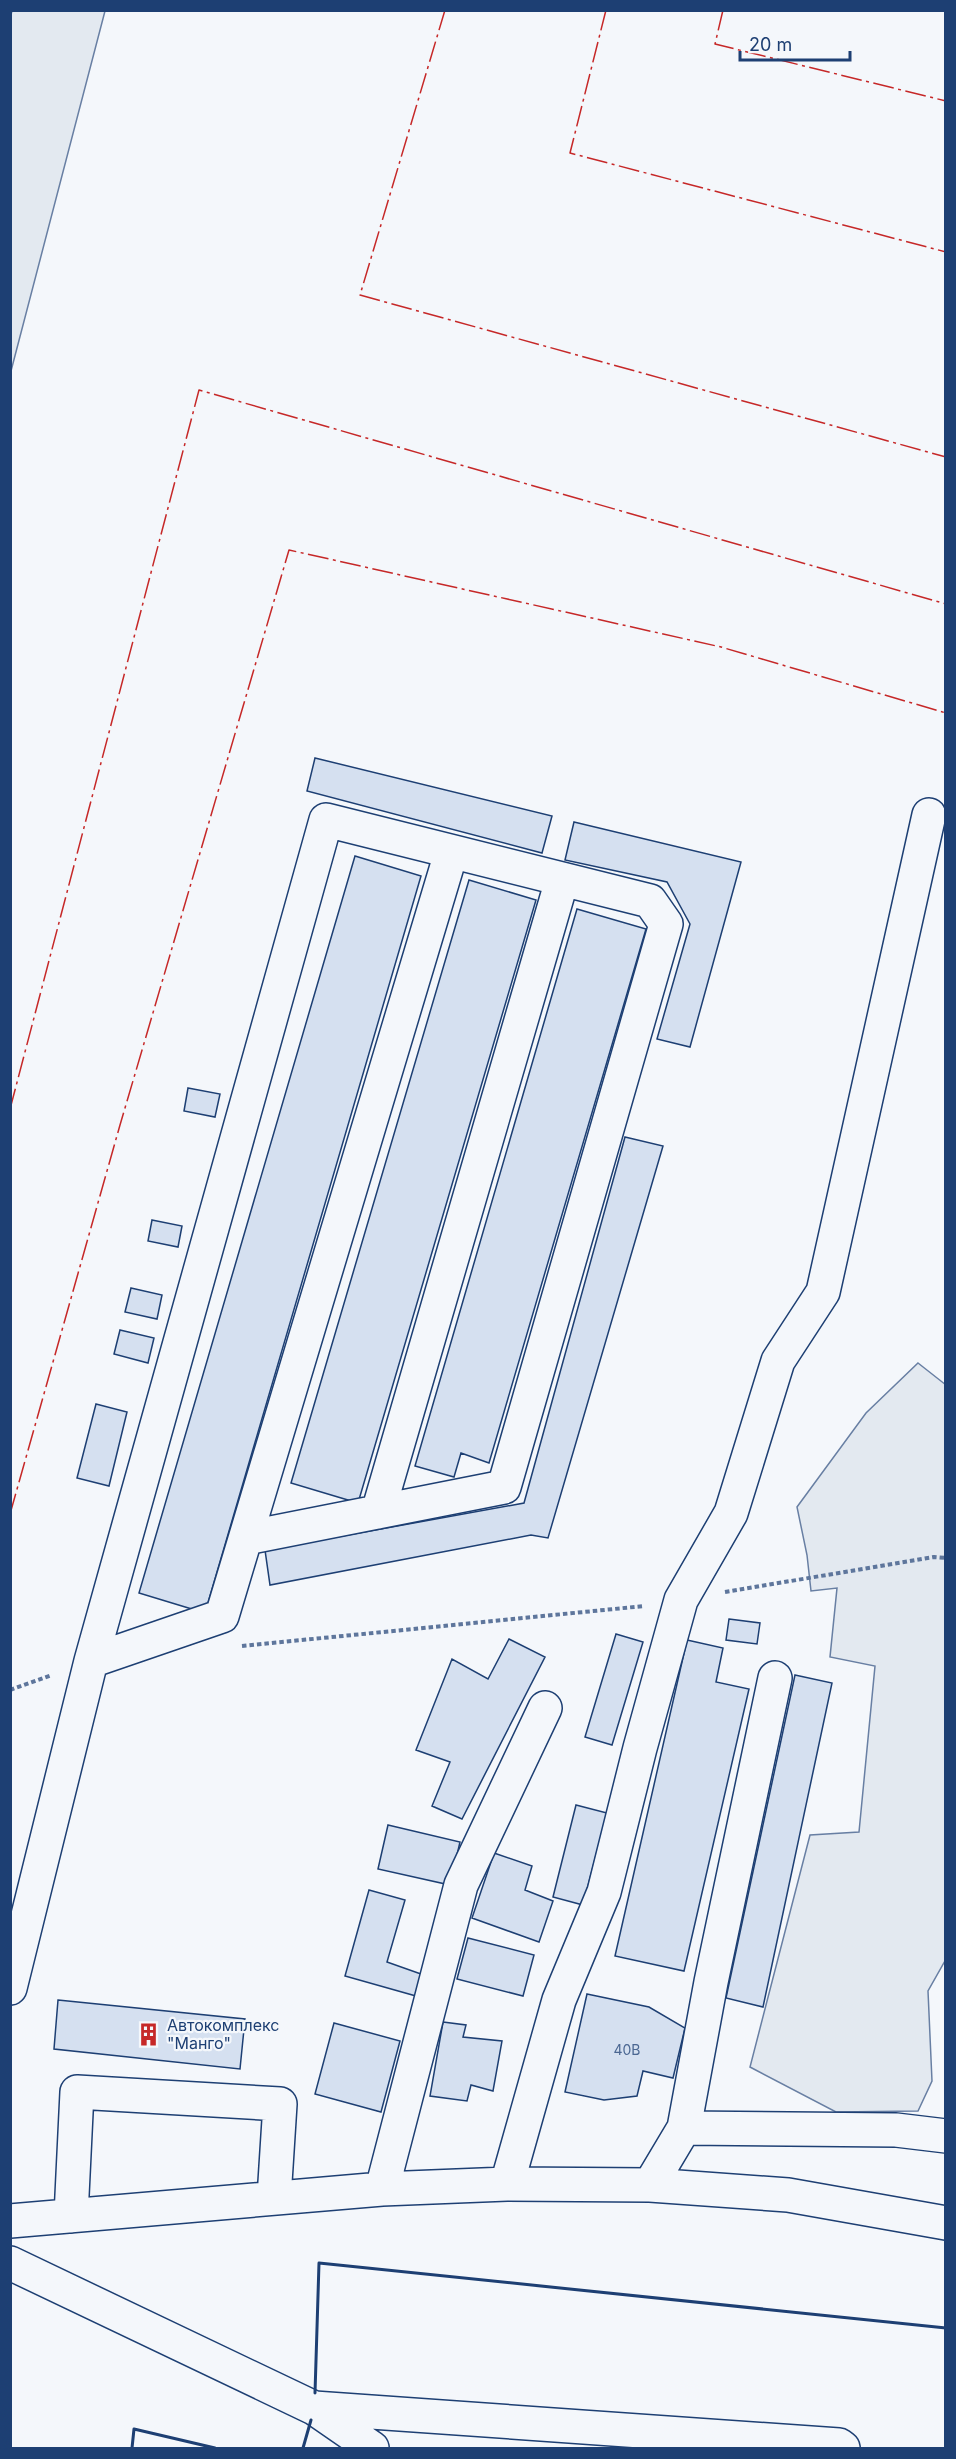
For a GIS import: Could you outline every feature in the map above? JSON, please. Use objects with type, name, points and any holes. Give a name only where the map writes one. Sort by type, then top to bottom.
[{"type":"street","points":[[507,2184],[559,2000],[604,1892],[640,1748],[681,1600],[730,1513],[778,1361],[823,1292],[929,814]]},
{"type":"street","points":[[10,1988],[91,1661],[326,820],[650,901],[666,924],[504,1487],[246,1538]]},
{"type":"street","points":[[91,1661],[222,1616],[451,853]]},
{"type":"street","points":[[378,1512],[562,880]]},
{"type":"street","points":[[650,2185],[684,2128],[711,1982],[775,1678]]},
{"type":"street","points":[[382,2189],[460,1885],[545,1708]]},
{"type":"street","points":[[71,2216],[77,2092],[280,2104],[274,2198]]},
{"type":"street","points":[[684,2128],[896,2130],[945,2136]]},
{"type":"street","points":[[10,2221],[382,2189],[507,2184],[650,2185],[788,2196],[945,2223]]},
{"type":"street","points":[[10,2263],[314,2408],[372,2448]]},
{"type":"street","points":[[314,2408],[839,2445],[843,2448]]},
{"type":"path","points":[[234,1647],[650,1605],[934,1557],[945,1558]]},
{"type":"path","points":[[10,1690],[91,1661]]},
{"type":"shaded area","points":[[12,11],[105,11],[11,371],[10,18]]},
{"type":"shaded area","points":[[918,1363],[946,1385],[946,1959],[928,1991],[932,2081],[918,2111],[836,2112],[750,2067],[810,1835],[859,1832],[875,1666],[830,1657],[837,1588],[811,1591],[807,1555],[797,1507],[866,1413]]},
{"type":"building","points":[[315,758],[552,816],[542,853],[307,791]]},
{"type":"building","points":[[574,822],[741,862],[690,1047],[657,1039],[690,924],[667,882],[565,860]]},
{"type":"building","points":[[355,856],[421,876],[205,1613],[139,1593]]},
{"type":"building","points":[[469,880],[536,900],[358,1503],[291,1483]]},
{"type":"building","points":[[577,909],[646,929],[489,1463],[461,1453],[454,1477],[415,1466]]},
{"type":"building","points":[[188,1088],[220,1094],[215,1117],[184,1111]]},
{"type":"building","points":[[625,1137],[663,1146],[548,1538],[531,1535],[270,1585],[265,1550],[524,1503]]},
{"type":"building","points":[[152,1220],[182,1226],[178,1247],[148,1241]]},
{"type":"building","points":[[131,1288],[162,1295],[157,1319],[125,1312]]},
{"type":"building","points":[[120,1330],[154,1338],[148,1363],[114,1354]]},
{"type":"building","points":[[96,1404],[127,1412],[109,1486],[77,1478]]},
{"type":"building","points":[[729,1619],[760,1623],[757,1644],[726,1640]]},
{"type":"building","points":[[616,1634],[643,1642],[612,1745],[585,1737]]},
{"type":"building","points":[[509,1639],[545,1657],[462,1819],[432,1806],[450,1762],[416,1750],[452,1659],[488,1679]]},
{"type":"building","points":[[687,1640],[723,1648],[716,1682],[749,1689],[684,1971],[615,1956]]},
{"type":"building","points":[[795,1675],[832,1683],[763,2007],[726,1998]]},
{"type":"building","points":[[576,1805],[607,1813],[583,1905],[553,1897]]},
{"type":"building","points":[[388,1825],[460,1842],[450,1885],[378,1869]]},
{"type":"building","points":[[494,1853],[532,1866],[525,1890],[553,1901],[539,1942],[472,1918]]},
{"type":"building","points":[[369,1890],[405,1900],[387,1962],[421,1974],[416,1996],[345,1976]]},
{"type":"building","points":[[468,1938],[534,1955],[523,1996],[457,1979]]},
{"type":"building","points":[[587,1994],[649,2007],[685,2028],[673,2078],[643,2071],[637,2096],[604,2100],[565,2092]]},
{"type":"building","name":"Автокомплекс \"Манго\"","points":[[58,2000],[245,2019],[240,2069],[54,2049]]},
{"type":"building","points":[[443,2022],[466,2025],[463,2037],[502,2041],[493,2091],[471,2085],[467,2101],[430,2096]]},
{"type":"building","points":[[334,2023],[400,2041],[381,2112],[315,2094]]},
{"type":"wall","points":[[315,2393],[319,2263],[946,2328]]},
{"type":"wall","points":[[303,2448],[311,2420]]},
{"type":"wall","points":[[132,2448],[134,2429],[215,2448]]},
{"type":"power","points":[[445,10],[360,295],[946,457]]},
{"type":"power","points":[[606,10],[570,153],[946,252]]},
{"type":"power","points":[[723,10],[715,44],[946,101]]},
{"type":"power","points":[[10,1109],[199,390],[946,604]]},
{"type":"power","points":[[10,1514],[120,1125],[289,550],[721,647],[946,713]]},
{"type":"place","name":"Автокомплекс \"Манго\"","points":[[149,2034]]}]
